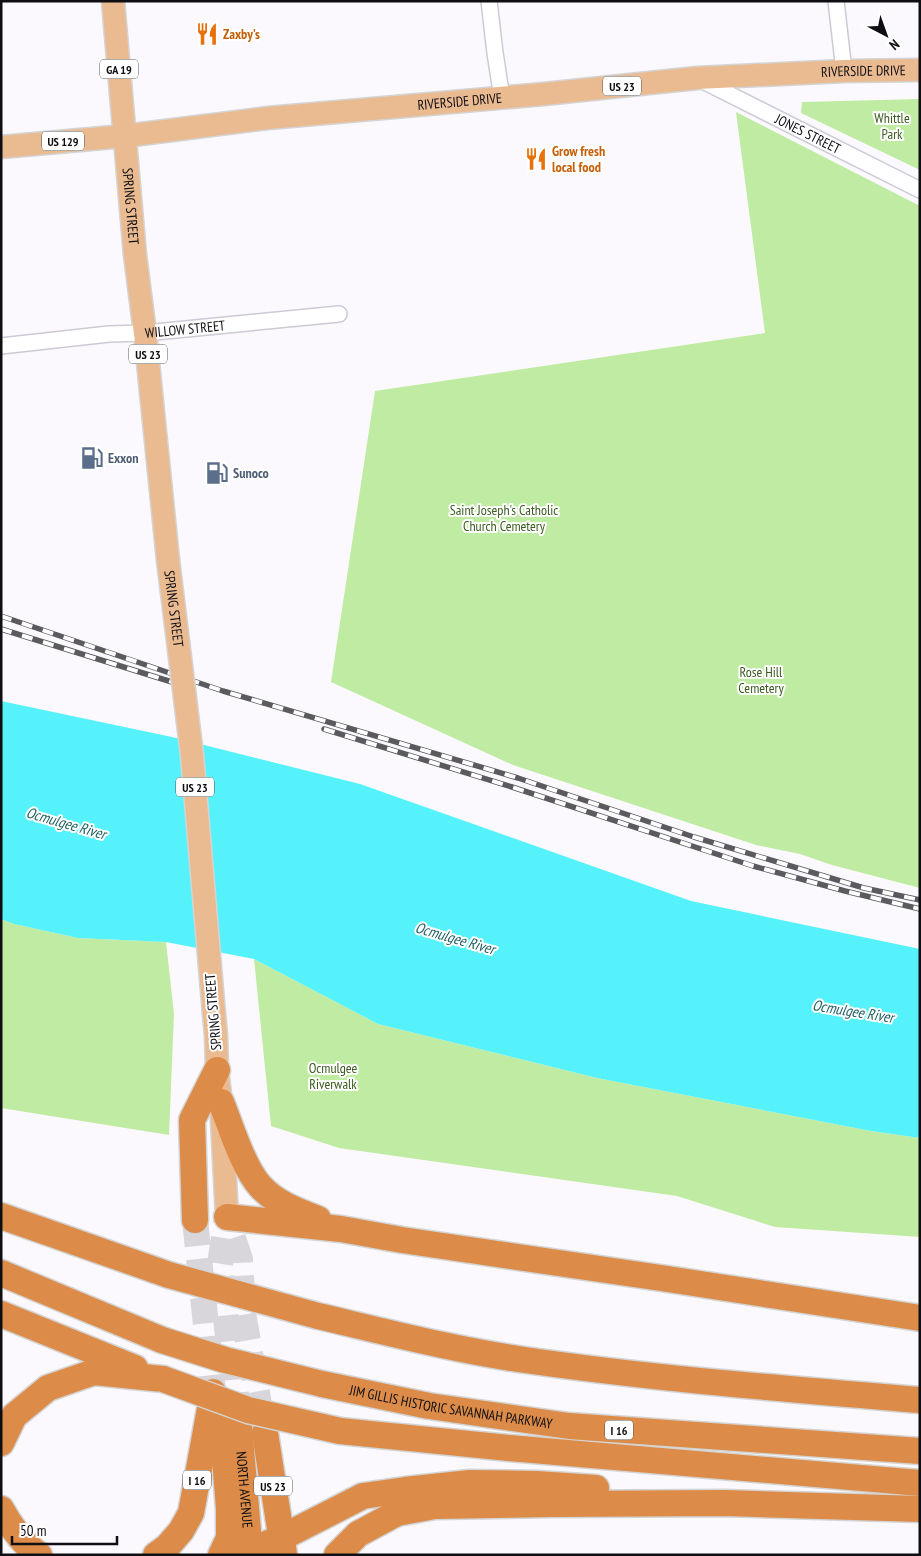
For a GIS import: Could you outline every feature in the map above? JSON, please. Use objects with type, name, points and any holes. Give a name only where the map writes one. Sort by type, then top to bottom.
[{"type":"highway","points":[[195,1220],[192,1120],[217,1070]]},
{"type":"highway","points":[[221,1102],[250,1171],[260,1186],[271,1196],[290,1208],[341,1229]]},
{"type":"highway","points":[[1,1216],[169,1275],[318,1316],[433,1343],[524,1360],[726,1385],[920,1400]]},
{"type":"highway","points":[[228,1231],[341,1229],[402,1240],[920,1318]]},
{"type":"highway","name":"JIM GILLIS HISTORIC SAVANNAH PARKWAY","points":[[1,1273],[162,1340],[225,1360],[322,1384],[429,1406],[570,1426],[920,1451]]},
{"type":"highway","name":"I 16","points":[[1,1314],[163,1379],[248,1410],[340,1431],[529,1450],[920,1483]]},
{"type":"highway","name":"I 16","points":[[1,1444],[14,1416],[48,1388],[94,1372],[163,1379]]},
{"type":"highway","name":"I 16","points":[[156,1555],[167,1548],[191,1513],[213,1392]]},
{"type":"highway","name":"NORTH AVENUE","points":[[221,1555],[229,1538],[226,1459],[229,1425],[248,1554]]},
{"type":"highway","name":"NORTH AVENUE","points":[[265,1433],[283,1547]]},
{"type":"highway","points":[[248,1554],[283,1547],[363,1496],[470,1483],[537,1484],[633,1490],[725,1504]]},
{"type":"highway","points":[[337,1555],[358,1534],[397,1513],[435,1506],[725,1504],[920,1508]]},
{"type":"highway","points":[[1,1509],[11,1527],[39,1555]]},
{"type":"main road","name":"SPRING STREET","points":[[113,1],[134,255],[146,333],[168,560],[192,755],[216,1035],[228,1231]]},
{"type":"main road","name":"RIVERSIDE DRIVE","points":[[1,147],[125,136],[268,118],[502,98],[698,78],[844,71],[920,70]]},
{"type":"street","points":[[489,1],[502,98]]},
{"type":"street","points":[[836,1],[844,71]]},
{"type":"street","name":"JONES STREET","points":[[698,78],[920,190]]},
{"type":"street","name":"WILLOW STREET","points":[[1,346],[109,334],[146,333],[339,314]]},
{"type":"green space","name":"Whittle Park","points":[[920,99],[920,170],[801,113],[802,102]]},
{"type":"green space","name":"Rose Hill Cemetery","points":[[736,112],[920,206],[920,888],[832,865],[800,854],[756,845],[513,765],[331,682],[375,391],[765,333]]},
{"type":"green space","points":[[1,919],[14,924],[78,938],[166,942],[174,1014],[169,1135],[1,1108]]},
{"type":"green space","name":"Ocmulgee Riverwalk","points":[[254,959],[378,1024],[597,1078],[871,1131],[920,1138],[920,1237],[775,1227],[677,1196],[339,1148],[271,1126]]},
{"type":"water","name":"Ocmulgee River","points":[[1,701],[172,737],[360,784],[691,901],[920,949],[920,1138],[871,1131],[597,1078],[378,1024],[254,959],[166,942],[78,938],[14,924],[1,919]]},
{"type":"tunnel","points":[[195,1220],[217,1415]]},
{"type":"tunnel","points":[[224,1238],[220,1264],[229,1346],[234,1369],[239,1425]]},
{"type":"tunnel","points":[[233,1238],[240,1259],[243,1313],[264,1433]]},
{"type":"railway","points":[[1,616],[223,691],[518,778],[694,837],[864,888],[920,900]]},
{"type":"railway","points":[[1,629],[188,687]]},
{"type":"railway","points":[[324,729],[512,787],[753,866],[920,909]]},
{"type":"place","name":"Zaxby's","points":[[207,34]]},
{"type":"place","name":"Grow fresh local food","points":[[536,159]]},
{"type":"place","name":"Exxon","points":[[92,458]]},
{"type":"place","name":"Sunoco","points":[[217,473]]},
{"type":"park label","name":"Saint Joseph's Catholic Church Cemetery","points":[[504,518]]}]
